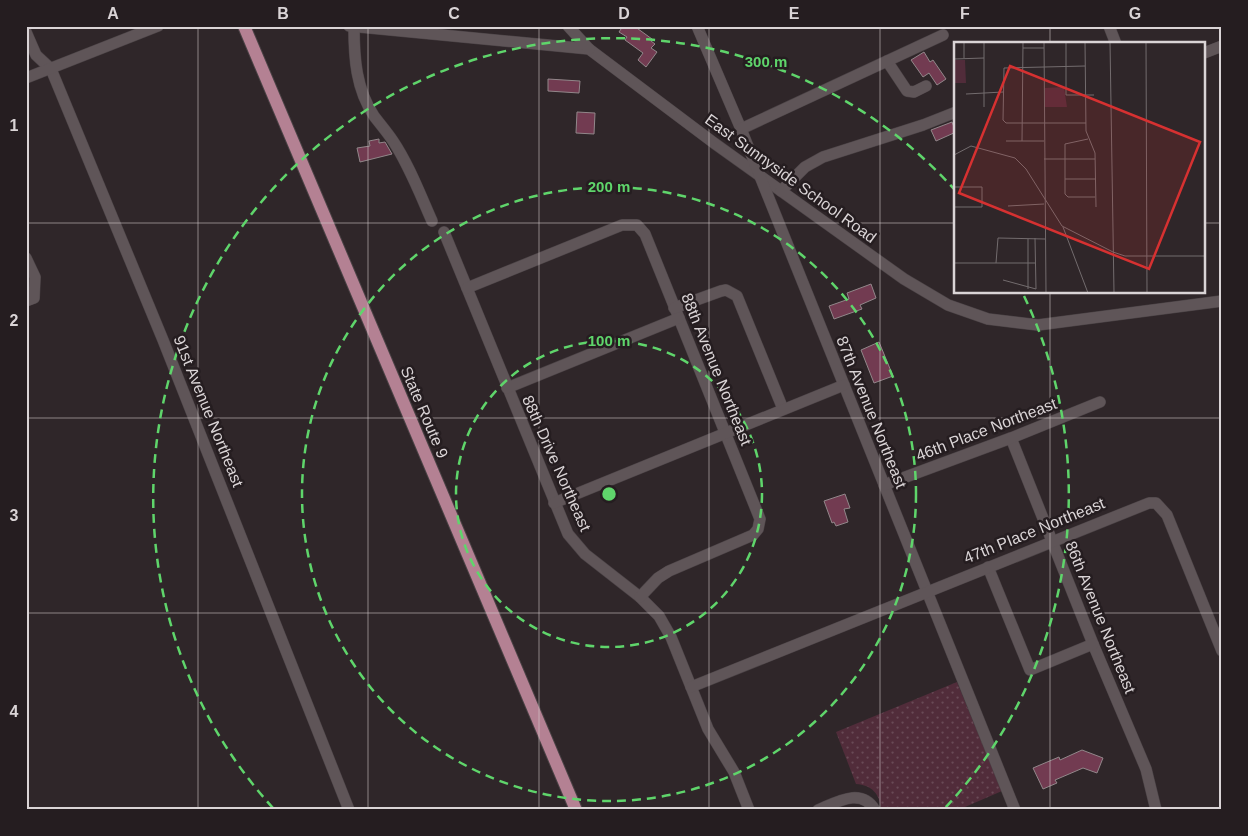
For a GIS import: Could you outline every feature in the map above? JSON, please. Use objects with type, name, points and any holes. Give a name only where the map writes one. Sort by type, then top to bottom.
[{"type":"main road","name":"State Route 9","points":[[244,26],[576,810]]},
{"type":"street","points":[[26,78],[158,26]]},
{"type":"street","points":[[349,26],[432,30],[589,49]]},
{"type":"street","name":"East Sunnyside School Road","points":[[568,26],[589,49],[760,176],[922,291],[948,305],[988,319],[1038,325],[1222,301]]},
{"type":"street","name":"87th Avenue Northeast","points":[[697,26],[741,129],[1015,810]]},
{"type":"street","points":[[1109,26],[1115,42]]},
{"type":"street","points":[[354,27],[358,78],[364,96],[373,115],[398,149],[432,221]]},
{"type":"street","name":"91st Avenue Northeast","points":[[26,32],[36,55],[51,69],[164,340],[349,810]]},
{"type":"street","points":[[741,129],[943,35]]},
{"type":"street","points":[[1206,52],[1222,46]]},
{"type":"street","points":[[887,61],[907,91],[914,92],[926,86]]},
{"type":"street","points":[[781,191],[805,167],[823,156],[923,125],[954,113]]},
{"type":"street","name":"88th Avenue Northeast","points":[[467,288],[622,225],[636,225],[645,234],[760,519],[758,528],[753,535],[669,571],[658,578],[640,597]]},
{"type":"street","name":"88th Drive Northeast","points":[[444,232],[568,534],[576,545],[653,608],[665,626],[708,728],[734,772],[749,810]]},
{"type":"street","points":[[26,258],[34,277],[34,298],[26,302]]},
{"type":"street","points":[[507,388],[726,290],[737,296],[783,409]]},
{"type":"street","points":[[554,502],[844,385]]},
{"type":"street","name":"46th Place Northeast","points":[[884,485],[1012,438],[1100,402]]},
{"type":"street","name":"86th Avenue Northeast","points":[[1012,438],[1093,644],[1146,769],[1156,810]]},
{"type":"street","name":"47th PIace Northeast","points":[[691,687],[1142,504],[1156,503],[1167,515],[1222,650]]},
{"type":"street","points":[[988,566],[1030,670],[1093,644]]},
{"type":"street","points":[[818,810],[846,798],[861,797],[875,810]]},
{"type":"shaded area","points":[[957,682],[1002,791],[958,810],[881,810],[879,799],[874,791],[867,786],[856,784],[836,732]]},
{"type":"building","points":[[623,26],[634,26],[652,39],[651,41],[655,44],[651,48],[657,52],[646,67],[638,60],[643,53],[625,40],[627,37],[619,32]]},
{"type":"building","points":[[924,52],[930,62],[933,60],[946,79],[937,85],[929,73],[923,77],[911,60]]},
{"type":"building","points":[[548,79],[580,81],[579,93],[548,91]]},
{"type":"building","points":[[577,112],[595,113],[594,134],[576,133]]},
{"type":"building","points":[[952,122],[954,127],[954,133],[936,141],[931,130]]},
{"type":"building","points":[[379,139],[379,143],[385,142],[392,154],[360,162],[357,148],[370,146],[369,141]]},
{"type":"building","points":[[871,284],[876,298],[860,305],[862,309],[834,319],[829,306],[849,299],[847,293]]},
{"type":"building","points":[[879,342],[893,376],[874,383],[861,350]]},
{"type":"building","points":[[845,494],[850,508],[844,509],[848,522],[836,526],[834,522],[832,523],[824,501]]},
{"type":"building","points":[[1082,750],[1103,758],[1097,773],[1083,768],[1055,780],[1057,783],[1043,789],[1033,768],[1059,757],[1060,760]]}]
